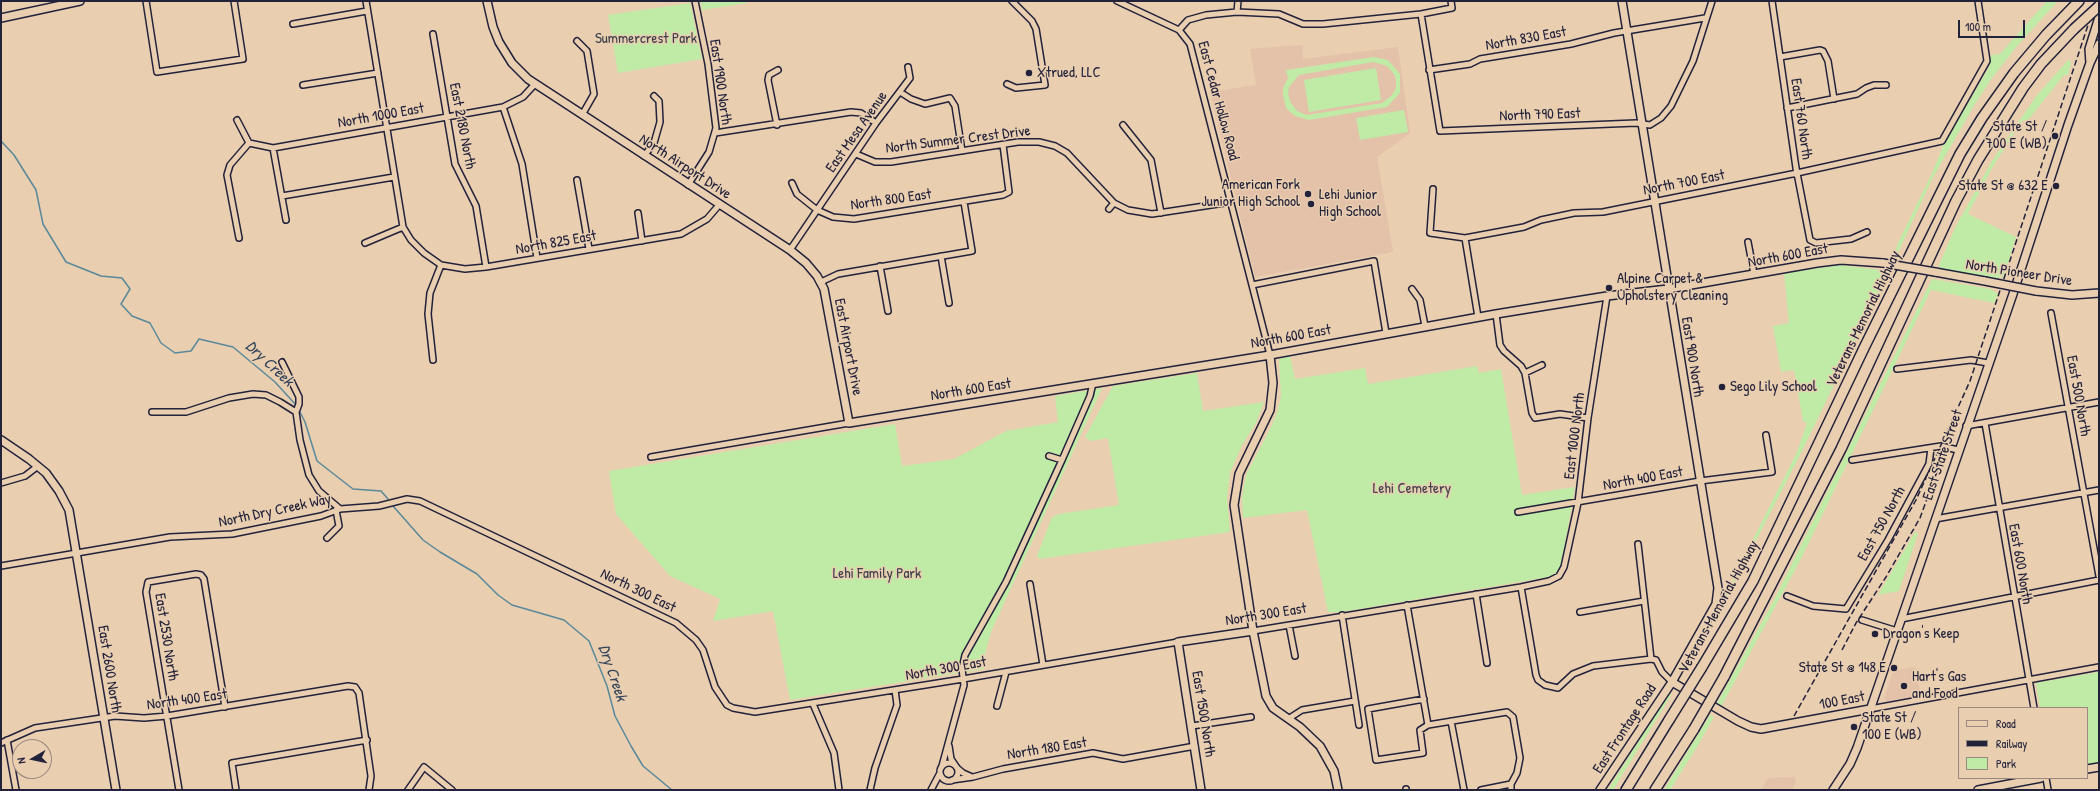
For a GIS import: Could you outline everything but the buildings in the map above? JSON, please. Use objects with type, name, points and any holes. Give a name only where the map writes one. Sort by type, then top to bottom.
[{"type":"highway","name":"Veterans Memorial Highway","points":[[1626,790],[1753,581],[1864,348],[1960,154],[1982,118],[2014,73],[2046,35],[2079,1]]},
{"type":"highway","points":[[1655,790],[1694,729],[1724,677],[1841,448],[1956,201],[1978,160],[2023,88],[2041,64],[2074,29],[2099,6]]},
{"type":"street","points":[[1,18],[80,1]]},
{"type":"street","points":[[146,1],[157,72],[243,59],[234,1]]},
{"type":"street","points":[[365,242],[403,227],[366,1]]},
{"type":"street","points":[[488,1],[493,27],[499,42],[518,70],[535,84]]},
{"type":"street","name":"East 1900 North","points":[[688,184],[709,152],[715,133],[715,118],[708,64],[695,1]]},
{"type":"street","points":[[1007,84],[1016,88],[1045,85],[1036,28],[1032,21],[1012,1]]},
{"type":"street","name":"East Cedar Hollow Road","points":[[1117,1],[1179,30],[1189,40],[1194,53],[1270,355]]},
{"type":"street","points":[[1237,12],[1238,1]]},
{"type":"street","points":[[1179,30],[1188,20],[1206,15],[1237,12],[1278,14],[1303,24],[1310,24],[1421,14],[1452,8],[1451,1]]},
{"type":"street","name":"East 900 North","points":[[1622,1],[1718,588],[1716,604],[1672,682]]},
{"type":"street","points":[[1705,18],[1712,1]]},
{"type":"street","name":"East 760 North","points":[[1772,1],[1786,108],[1810,240],[1816,243],[1851,239],[1867,232]]},
{"type":"street","name":"North 700 East","points":[[1433,189],[1430,233],[1465,238],[1524,227],[1542,220],[1574,213],[1603,212],[1797,173],[1942,141],[1986,61],[1978,1]]},
{"type":"street","points":[[293,24],[368,11]]},
{"type":"street","points":[[1421,14],[1429,70]]},
{"type":"street","points":[[2090,63],[2089,49],[2099,17]]},
{"type":"street","name":"North 830 East","points":[[1429,70],[1571,44],[1601,35],[1705,18]]},
{"type":"street","name":"North 790 East","points":[[1429,70],[1440,132],[1641,123],[1650,125],[1661,118],[1671,106],[1693,61],[1705,18]]},
{"type":"street","name":"East 2180 North","points":[[433,34],[456,168],[476,206],[486,266]]},
{"type":"street","points":[[577,41],[587,51],[594,94],[582,115]]},
{"type":"street","points":[[2090,63],[2099,44]]},
{"type":"street","points":[[1780,57],[1820,50],[1824,51],[1828,61],[1834,99]]},
{"type":"street","points":[[2090,63],[2099,62]]},
{"type":"street","name":"East State Street","points":[[1833,790],[1850,764],[1870,709],[2090,63]]},
{"type":"street","name":"East Mesa Avenue","points":[[790,250],[876,123],[910,78],[908,67]]},
{"type":"street","points":[[777,125],[768,80],[769,75],[778,70]]},
{"type":"street","points":[[303,85],[378,73]]},
{"type":"street","name":"North 1000 East","points":[[250,143],[273,148],[387,126],[504,107],[523,97],[535,84]]},
{"type":"street","name":"North Airport Drive","points":[[535,84],[790,250],[806,263],[819,279]]},
{"type":"street","points":[[1786,108],[1857,94],[1874,85],[1886,85]]},
{"type":"street","points":[[900,92],[911,99],[925,104],[950,98],[956,111],[962,151]]},
{"type":"street","points":[[644,156],[654,143],[660,122],[659,101],[654,96]]},
{"type":"street","points":[[504,107],[522,164],[537,258]]},
{"type":"street","points":[[715,133],[777,125],[851,112],[861,113],[876,123]]},
{"type":"street","points":[[237,120],[250,143],[230,165],[227,175],[239,238]]},
{"type":"street","points":[[1123,125],[1151,160],[1161,212]]},
{"type":"street","name":"North Summer Crest Drive","points":[[856,154],[875,162],[891,162],[1032,141],[1061,149],[1114,203],[1137,212],[1161,212],[1231,202]]},
{"type":"street","name":"North 800 East","points":[[792,183],[797,194],[817,210],[833,217],[854,219],[964,202],[1008,194],[1003,145]]},
{"type":"street","points":[[273,148],[286,220]]},
{"type":"street","points":[[282,196],[394,178]]},
{"type":"street","points":[[577,180],[589,249]]},
{"type":"street","points":[[819,279],[880,266],[972,251],[964,202]]},
{"type":"street","points":[[1110,209],[1114,203]]},
{"type":"street","name":"North 825 East","points":[[403,227],[411,240],[424,253],[441,265],[465,269],[681,234],[707,219],[719,205]]},
{"type":"street","points":[[638,213],[642,241]]},
{"type":"street","points":[[1465,238],[1478,317]]},
{"type":"street","points":[[1748,242],[1754,274]]},
{"type":"street","points":[[941,256],[949,304]]},
{"type":"street","points":[[1252,285],[1374,260],[1386,333]]},
{"type":"street","name":"North 600 East","points":[[651,457],[849,423],[1270,355],[1496,314],[1607,296],[1668,289],[1841,260],[1883,262],[1935,272]]},
{"type":"street","points":[[433,360],[428,314],[430,293],[441,265]]},
{"type":"street","points":[[880,266],[888,311]]},
{"type":"street","name":"North Pioneer Drive","points":[[1935,272],[2036,291],[2072,295],[2099,293]]},
{"type":"street","name":"East Airport Drive","points":[[819,279],[831,321],[849,423]]},
{"type":"street","points":[[1412,289],[1420,300],[1425,326]]},
{"type":"street","name":"East 1000 North","points":[[1559,576],[1564,567],[1578,503],[1588,418],[1607,296]]},
{"type":"street","name":"East 500 North","points":[[2051,313],[2099,576]]},
{"type":"street","points":[[1496,314],[1500,345],[1504,351],[1521,366],[1525,373],[1532,413],[1535,418],[1560,414],[1588,418]]},
{"type":"street","points":[[1270,355],[1274,383],[1270,410],[1245,459],[1239,474],[1234,500],[1253,630],[1266,696],[1273,708],[1300,727],[1320,746],[1334,771],[1338,790]]},
{"type":"street","points":[[1897,369],[1971,360],[1988,363]]},
{"type":"street","points":[[282,362],[299,397],[299,404],[296,412],[300,440],[309,475],[319,491],[338,510],[339,526],[327,538]]},
{"type":"street","points":[[1525,373],[1542,365]]},
{"type":"street","points":[[931,790],[941,769],[949,745],[964,685],[962,668],[965,655],[1008,576],[1062,460],[1090,396],[1093,383]]},
{"type":"street","points":[[152,412],[186,412],[229,398],[254,394],[266,395],[296,412]]},
{"type":"street","points":[[1966,426],[2099,402]]},
{"type":"street","name":"East 600 North","points":[[1986,423],[1999,509],[2034,707]]},
{"type":"street","name":"North 400 East","points":[[1518,512],[1578,503],[1700,481],[1772,472],[1766,435]]},
{"type":"street","name":"East 2600 North","points":[[1,440],[38,466],[59,490],[69,510],[116,790]]},
{"type":"street","points":[[1852,460],[1945,446],[1958,450]]},
{"type":"street","name":"East 750 North","points":[[1787,596],[1813,606],[1846,609],[1888,540],[1929,464],[1931,448]]},
{"type":"street","points":[[1049,456],[1062,460]]},
{"type":"street","points":[[1,482],[25,476],[38,466]]},
{"type":"street","points":[[1935,519],[2084,494],[2099,490]]},
{"type":"street","name":"North 300 East","points":[[407,499],[420,501],[676,623],[696,640],[703,650],[715,687],[722,699],[733,708],[755,712],[813,704],[1178,642],[1521,587],[1548,581],[1559,576]]},
{"type":"street","name":"North Dry Creek Way","points":[[77,553],[170,537],[232,534],[321,516],[338,510],[379,506],[407,499]]},
{"type":"street","points":[[1638,544],[1651,659]]},
{"type":"street","points":[[1,566],[77,553]]},
{"type":"street","name":"East 2530 North","points":[[179,790],[146,592],[147,584],[196,574],[201,575],[206,585],[226,707]]},
{"type":"street","points":[[1901,619],[2099,580]]},
{"type":"street","points":[[1030,584],[1043,665]]},
{"type":"street","points":[[1521,587],[1536,675],[1538,680],[1545,685],[1558,688],[1573,674],[1593,666],[1651,659],[1656,660],[1662,672],[1672,682]]},
{"type":"street","points":[[1476,594],[1487,663]]},
{"type":"street","points":[[1580,612],[1644,601]]},
{"type":"street","points":[[1407,605],[1428,725]]},
{"type":"street","points":[[1342,615],[1359,725]]},
{"type":"street","points":[[1862,620],[1896,631]]},
{"type":"street","points":[[1289,625],[1295,656]]},
{"type":"street","name":"East 1500 North","points":[[1178,642],[1196,746],[1201,790]]},
{"type":"street","name":"100 East","points":[[1672,682],[1738,721],[1760,729],[2099,667]]},
{"type":"street","points":[[997,706],[1006,672]]},
{"type":"street","name":"East Frontage Road","points":[[1600,790],[1672,682]]},
{"type":"street","name":"North 400 East","points":[[1,743],[35,728],[115,716],[144,718],[167,716],[348,686],[355,687],[358,693],[366,740]]},
{"type":"street","points":[[870,790],[875,768],[897,705],[895,690]]},
{"type":"street","points":[[1424,699],[1368,709],[1376,760],[1423,753],[1420,730],[1428,725],[1508,712],[1513,717],[1520,758],[1517,773],[1511,784],[1511,790]]},
{"type":"street","points":[[1288,719],[1302,710],[1355,702]]},
{"type":"street","points":[[813,704],[834,754],[839,790]]},
{"type":"street","points":[[1192,726],[1251,717]]},
{"type":"street","points":[[1451,721],[1464,790]]},
{"type":"street","points":[[7,740],[16,790]]},
{"type":"street","points":[[236,790],[232,763],[366,740],[371,776],[369,790]]},
{"type":"street","points":[[949,745],[950,759],[963,773],[973,777]]},
{"type":"street","name":"North 180 East","points":[[931,790],[940,783],[973,777],[1003,769],[1093,753],[1123,759],[1196,746]]},
{"type":"street","points":[[941,769],[948,763],[956,766]]},
{"type":"street","points":[[941,769],[943,779],[950,781],[957,775],[956,766]]},
{"type":"street","points":[[408,790],[424,767],[452,790]]},
{"type":"street","points":[[2088,769],[2099,767]]},
{"type":"street","points":[[1978,790],[2035,779]]},
{"type":"street","points":[[2046,779],[2048,790]]},
{"type":"street","points":[[1481,790],[1511,784]]},
{"type":"shaded area","name":"Lehi Junior High School","points":[[1302,45],[1303,59],[1398,47],[1410,133],[1377,157],[1393,252],[1255,277],[1210,92],[1256,85],[1250,49]]},
{"type":"shaded area","points":[[1915,667],[1921,695],[1887,701],[1884,699],[1893,671]]},
{"type":"shaded area","points":[[1794,777],[1796,782],[1792,790],[1761,790],[1768,778]]},
{"type":"green space","points":[[701,1],[746,1],[747,3],[702,10]]},
{"type":"green space","points":[[2047,1],[2058,1],[2018,45],[1992,78],[1975,104],[1932,179],[1895,259],[1897,245],[1933,171],[1943,146],[1989,67],[1991,55],[2000,54]]},
{"type":"green space","name":"Summercrest Park","points":[[690,3],[702,59],[618,73],[608,15]]},
{"type":"green space","points":[[1374,57],[1388,60],[1400,74],[1400,93],[1387,107],[1309,120],[1295,116],[1286,108],[1283,88],[1289,76],[1287,76],[1286,70]],"holes":[[[1373,62],[1387,66],[1394,74],[1396,88],[1392,95],[1382,103],[1307,115],[1297,111],[1291,103],[1288,94],[1289,87],[1299,75]]]},
{"type":"green space","points":[[2069,59],[2071,63],[2068,75],[2064,75],[2029,119],[2022,121],[1992,168],[1968,214],[2016,237],[2004,276],[1990,280],[1938,267],[1956,226],[1992,161],[2037,95]]},
{"type":"green space","points":[[1376,68],[1381,100],[1309,112],[1304,80]]},
{"type":"green space","points":[[1404,110],[1408,132],[1360,140],[1356,118]]},
{"type":"green space","points":[[1840,265],[1889,271],[1802,451],[1727,597],[1725,595],[1797,452],[1807,423],[1803,421],[1794,370],[1781,372],[1773,326],[1789,323],[1784,273]]},
{"type":"green space","points":[[1932,279],[1991,289],[1998,294],[1994,303],[1931,290],[1802,557],[1721,707],[1716,705],[1773,602]]},
{"type":"green space","name":"Lehi Cemetery","points":[[1290,356],[1295,379],[1365,368],[1368,384],[1477,366],[1479,373],[1501,369],[1522,495],[1575,487],[1561,566],[1558,572],[1548,577],[1341,612],[1328,612],[1307,510],[1243,518],[1242,497],[1246,475],[1272,425],[1278,410],[1281,396],[1279,359]]},
{"type":"green space","points":[[1197,373],[1203,411],[1264,402],[1256,423],[1242,445],[1230,473],[1227,498],[1230,532],[1039,559],[1037,556],[1052,517],[1059,514],[1119,505],[1108,438],[1091,441],[1085,437],[1113,386]]},
{"type":"green space","name":"Lehi Family Park","points":[[1102,388],[991,632],[983,661],[984,669],[790,700],[773,611],[713,621],[720,599],[670,576],[616,514],[609,471],[895,424],[902,466],[954,459],[1006,431],[1058,422],[1055,396]]},
{"type":"green space","points":[[1915,532],[1918,533],[1899,591],[1878,595]]},
{"type":"green space","points":[[2099,672],[2099,763],[2088,765],[2088,707],[2040,707],[2036,683]]},
{"type":"green space","points":[[1672,694],[1613,790],[1608,790],[1667,696]]},
{"type":"green space","points":[[1710,715],[1714,717],[1697,747],[1670,790],[1664,790]]},
{"type":"waterway","name":"Dry Creek","points":[[1,141],[14,155],[36,190],[43,224],[66,262],[101,276],[122,278],[130,289],[121,304],[132,316],[150,323],[161,343],[175,353],[191,351],[199,339],[233,347],[275,382],[296,405]]},
{"type":"waterway","name":"Dry Creek","points":[[300,412],[305,422],[317,461],[353,489],[381,491],[388,499]]},
{"type":"waterway","name":"Dry Creek","points":[[393,506],[423,540],[477,574],[498,595],[512,605],[564,620],[589,641],[607,686],[615,716],[631,746],[643,766],[672,790]]},
{"type":"railway","points":[[1794,716],[1916,500],[1970,381],[2096,1]]},
{"type":"railway","points":[[1842,650],[1856,623],[1886,577],[1920,518],[1942,458]]},
{"type":"place","name":"Xtrued, LLC","points":[[1029,73]]},
{"type":"place","name":"State St / 700 E (WB)","points":[[2055,136]]},
{"type":"place","name":"State St @ 632 E","points":[[2056,186]]},
{"type":"place","name":"American Fork Junior High School","points":[[1308,194]]},
{"type":"place","name":"Lehi Junior High School","points":[[1311,204]]},
{"type":"place","name":"Alpine Carpet & Upholstery Cleaning","points":[[1609,288]]},
{"type":"place","name":"Sego Lily School","points":[[1722,387]]},
{"type":"place","name":"Dragon's Keep","points":[[1875,634]]},
{"type":"place","name":"State St @ 148 E","points":[[1894,668]]},
{"type":"place","name":"Hart's Gas and Food","points":[[1904,686]]},
{"type":"place","name":"State St / 100 E (WB)","points":[[1854,727]]}]
